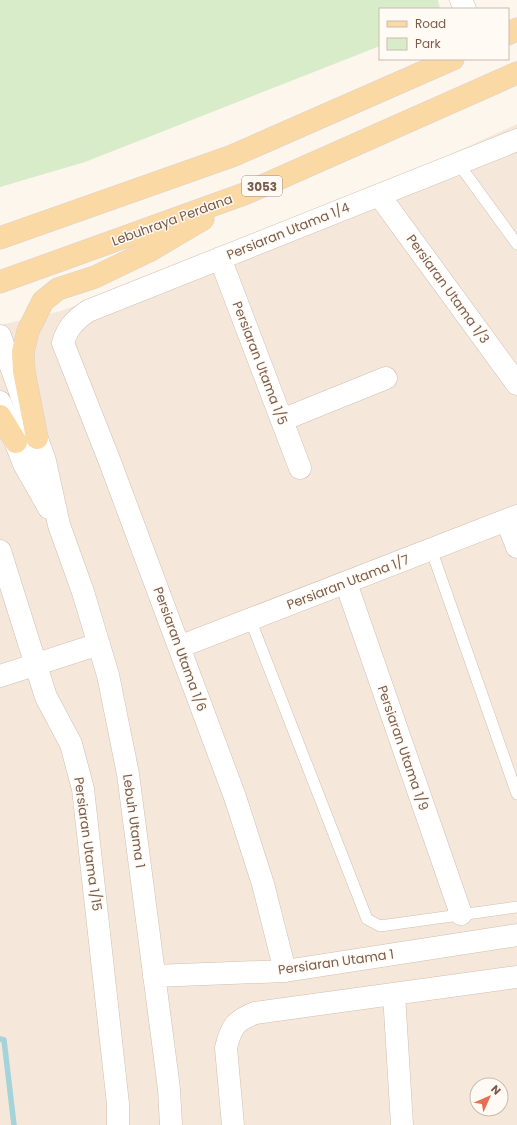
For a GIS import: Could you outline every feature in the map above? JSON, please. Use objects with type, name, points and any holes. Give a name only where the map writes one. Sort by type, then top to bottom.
[{"type":"main road","points":[[0,238],[232,156],[452,60]]},
{"type":"main road","name":"Lebuhraya Perdana","points":[[0,282],[244,194],[517,73]]},
{"type":"main road","points":[[37,438],[24,371],[23,352],[28,331],[43,301],[58,290],[95,277],[149,251],[244,194]]},
{"type":"main road","points":[[0,416],[16,442]]},
{"type":"street","name":"Persiaran Utama 1/4","points":[[66,333],[74,321],[88,311],[517,140]]},
{"type":"street","name":"Persiaran Utama 1/3","points":[[379,195],[517,384]]},
{"type":"street","name":"Persiaran Utama 1/5","points":[[220,258],[300,468]]},
{"type":"street","name":"Persiaran Utama 1/6","points":[[66,333],[63,343],[110,462],[235,797],[263,884],[285,971]]},
{"type":"street","points":[[0,336],[45,461],[59,525]]},
{"type":"street","points":[[282,420],[386,378]]},
{"type":"street","points":[[0,402],[24,464],[59,525]]},
{"type":"street","points":[[512,518],[517,547]]},
{"type":"street","name":"Persiaran Utama 1/7","points":[[179,647],[512,518]]},
{"type":"street","name":"Lebuh Utama 1","points":[[59,525],[108,675],[128,774],[169,1090],[171,1125]]},
{"type":"street","name":"Persiaran Utama 1/15","points":[[0,551],[46,697],[71,744],[83,789],[118,1104],[118,1125]]},
{"type":"street","name":"Persiaran Utama 1/9","points":[[346,583],[461,914]]},
{"type":"street","points":[[0,676],[99,644]]},
{"type":"street","name":"Persiaran Utama 1","points":[[154,976],[285,971],[517,935]]},
{"type":"street","points":[[233,1125],[226,1048],[229,1036],[239,1020],[255,1013],[517,977]]},
{"type":"street","points":[[394,994],[402,1125]]},
{"type":"lane","points":[[458,164],[517,244]]},
{"type":"lane","points":[[431,549],[517,794]]},
{"type":"lane","points":[[250,620],[367,919],[380,926],[517,907]]},
{"type":"shaded area","points":[[517,124],[517,1125],[0,1125],[0,325],[61,311],[336,207]]},
{"type":"green space","points":[[0,0],[438,0],[440,8],[379,8],[379,46],[85,162],[0,187]]},
{"type":"waterway","points":[[0,1039],[4,1040],[14,1125]]}]
